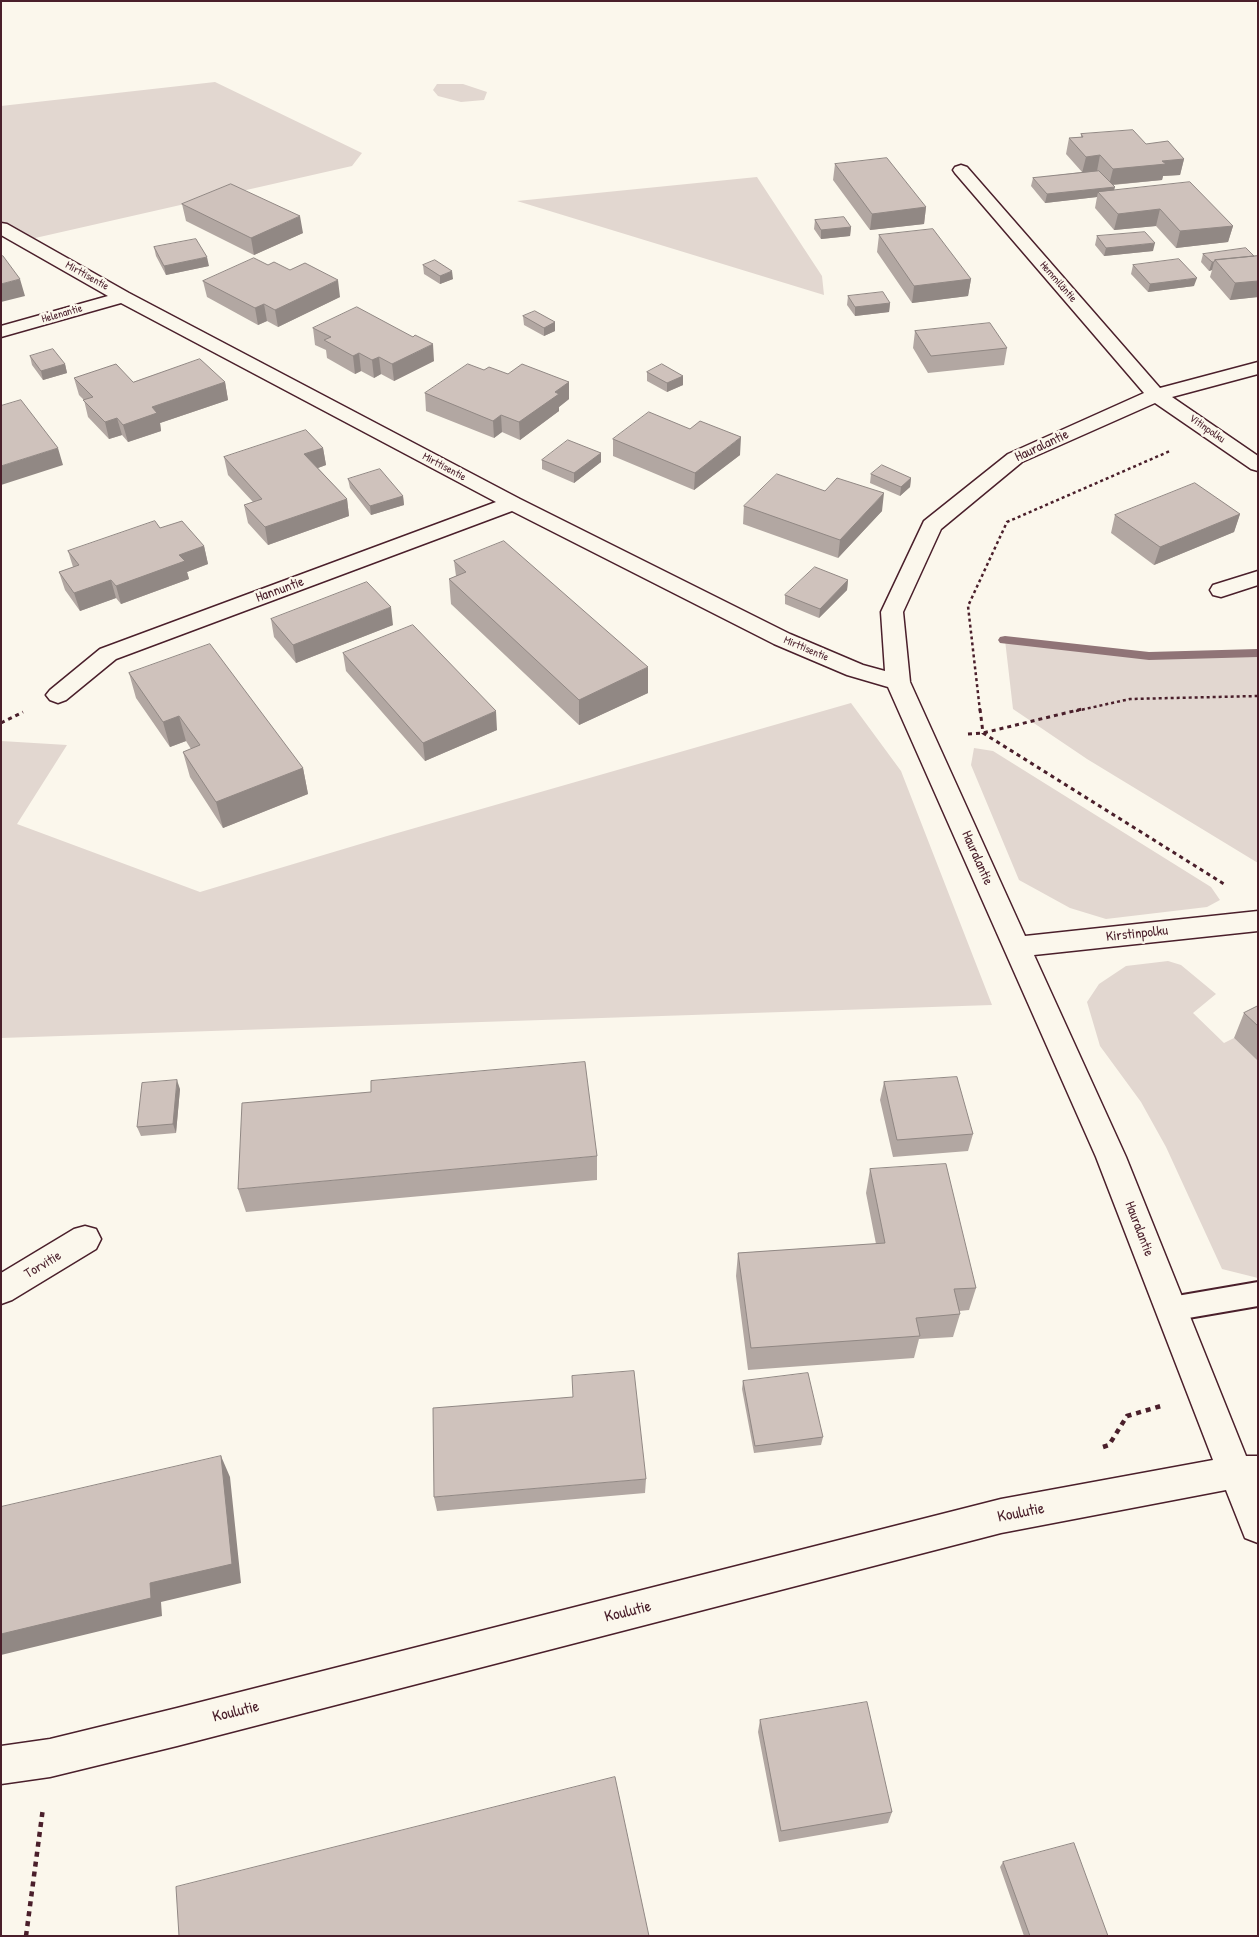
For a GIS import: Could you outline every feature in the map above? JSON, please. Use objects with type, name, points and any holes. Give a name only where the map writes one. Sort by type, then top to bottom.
[{"type":"street","name":"Hemmiläntie","points":[[961,170],[1156,395]]},
{"type":"street","name":"Mirttisentie","points":[[1,228],[123,297],[513,503],[782,639],[855,670],[898,682]]},
{"type":"street","name":"Helenantie","points":[[1,332],[123,297]]},
{"type":"street","name":"Hauralantie","points":[[1258,368],[1156,395],[1015,458],[932,526],[892,612],[898,682],[1111,1157],[1204,1395],[1247,1472],[1258,1526]]},
{"type":"street","name":"Vitinpolku","points":[[1156,395],[1258,465]]},
{"type":"street","name":"Hannuntie","points":[[58,695],[108,654],[513,503]]},
{"type":"street","points":[[1221,590],[1258,578]]},
{"type":"street","name":"Kirstinpolku","points":[[1017,947],[1258,921]]},
{"type":"street","name":"Torvitie","points":[[1,1290],[85,1239]]},
{"type":"street","name":"Koulutie","points":[[1,1765],[50,1758],[1001,1516],[1247,1472]]},
{"type":"lane","points":[[1171,1309],[1258,1294]]},
{"type":"path","points":[[983,733],[968,606],[1007,522],[1213,433]]},
{"type":"path","points":[[983,733],[1040,718],[1130,699],[1258,696]]},
{"type":"path","points":[[983,733],[1229,887]]},
{"type":"path","points":[[1100,1448],[1109,1445],[1127,1416],[1204,1395]]},
{"type":"path","points":[[26,1936],[50,1758]]},
{"type":"shaded area","points":[[215,82],[362,153],[352,166],[22,241],[1,228],[1,106]]},
{"type":"shaded area","points":[[437,84],[463,84],[487,92],[484,100],[461,102],[438,96],[433,90]]},
{"type":"shaded area","points":[[757,177],[822,276],[824,295],[517,201]]},
{"type":"shaded area","points":[[1005,640],[1149,656],[1258,650],[1258,863],[1087,759],[1013,709]]},
{"type":"shaded area","points":[[851,703],[901,771],[992,1005],[1,1038],[1,741],[67,745],[17,824],[200,892],[387,836]]},
{"type":"shaded area","points":[[974,748],[993,751],[1211,887],[1220,900],[1207,907],[1106,919],[1070,908],[1019,880],[971,765]]},
{"type":"shaded area","points":[[1168,961],[1181,965],[1216,994],[1193,1013],[1224,1043],[1234,1038],[1258,1061],[1258,1278],[1222,1269],[1166,1147],[1141,1102],[1100,1046],[1087,1002],[1099,984],[1126,966]]},
{"type":"building","points":[[1133,130],[1146,144],[1168,141],[1184,159],[1162,161],[1166,164],[1113,169],[1100,155],[1086,157],[1069,138],[1083,137],[1081,134]]},
{"type":"building","points":[[887,158],[926,207],[872,214],[835,164]]},
{"type":"building","points":[[1099,171],[1115,187],[1047,194],[1033,178]]},
{"type":"building","points":[[1190,182],[1233,226],[1180,231],[1160,209],[1118,214],[1098,192]]},
{"type":"building","points":[[231,184],[300,216],[251,238],[182,204]]},
{"type":"building","points":[[844,217],[851,227],[821,230],[815,220]]},
{"type":"building","points":[[933,229],[971,279],[914,286],[879,235]]},
{"type":"building","points":[[1145,232],[1155,243],[1106,248],[1097,236]]},
{"type":"building","points":[[196,239],[207,257],[164,266],[154,247]]},
{"type":"building","points":[[1246,248],[1254,256],[1215,260],[1212,262],[1203,254]]},
{"type":"building","points":[[3,256],[20,279],[1,284],[1,257]]},
{"type":"building","points":[[1258,256],[1258,281],[1235,283],[1215,260]]},
{"type":"building","points":[[254,258],[268,265],[274,262],[290,270],[305,263],[338,280],[275,310],[264,304],[255,308],[203,281]]},
{"type":"building","points":[[1179,259],[1197,278],[1150,284],[1133,265]]},
{"type":"building","points":[[435,260],[452,271],[440,276],[423,265]]},
{"type":"building","points":[[883,292],[890,303],[855,307],[848,296]]},
{"type":"building","points":[[357,307],[413,337],[415,335],[433,344],[392,364],[379,357],[372,360],[359,353],[353,356],[324,340],[331,337],[313,328]]},
{"type":"building","points":[[535,311],[555,322],[544,328],[523,316]]},
{"type":"building","points":[[990,323],[1007,348],[931,356],[915,331]]},
{"type":"building","points":[[53,349],[65,364],[41,371],[30,356]]},
{"type":"building","points":[[200,359],[225,382],[152,407],[157,413],[123,425],[117,418],[105,422],[83,400],[93,397],[74,378],[116,364],[133,382]]},
{"type":"building","points":[[468,364],[484,370],[489,367],[508,374],[522,364],[569,382],[555,392],[559,394],[519,422],[501,415],[493,421],[425,393]]},
{"type":"building","points":[[662,364],[683,376],[667,383],[647,372]]},
{"type":"building","points":[[21,400],[58,448],[1,466],[1,406]]},
{"type":"building","points":[[649,412],[690,429],[700,421],[741,437],[695,473],[613,439]]},
{"type":"building","points":[[306,430],[323,448],[304,454],[347,499],[265,527],[244,505],[262,499],[224,457]]},
{"type":"building","points":[[568,440],[601,453],[574,473],[542,460]]},
{"type":"building","points":[[882,465],[911,478],[901,487],[871,474]]},
{"type":"building","points":[[380,469],[403,496],[370,506],[348,479]]},
{"type":"building","points":[[777,474],[825,491],[837,478],[884,493],[840,540],[744,506]]},
{"type":"building","points":[[1195,483],[1240,514],[1160,547],[1115,515]]},
{"type":"building","points":[[155,521],[160,528],[182,521],[204,546],[179,555],[185,561],[116,586],[111,580],[74,593],[59,572],[79,565],[68,551]]},
{"type":"building","points":[[504,541],[648,667],[579,700],[449,579],[466,572],[454,561]]},
{"type":"building","points":[[815,567],[848,580],[820,609],[785,595]]},
{"type":"building","points":[[367,582],[391,607],[293,645],[271,619]]},
{"type":"building","points":[[413,625],[496,711],[423,743],[343,653]]},
{"type":"building","points":[[210,644],[303,768],[216,802],[183,752],[200,745],[179,716],[163,722],[129,673]]},
{"type":"building","points":[[1258,1006],[1258,1026],[1244,1013]]},
{"type":"building","points":[[585,1062],[597,1156],[238,1189],[242,1103],[371,1092],[371,1081]]},
{"type":"building","points":[[957,1077],[973,1134],[897,1140],[884,1082]]},
{"type":"building","points":[[177,1080],[173,1124],[137,1127],[142,1083]]},
{"type":"building","points":[[946,1164],[976,1288],[954,1289],[960,1314],[916,1318],[920,1336],[751,1348],[738,1253],[885,1243],[870,1169]]},
{"type":"building","points":[[634,1371],[646,1479],[434,1497],[433,1408],[573,1397],[572,1376]]},
{"type":"building","points":[[808,1373],[823,1437],[755,1446],[743,1381]]},
{"type":"building","points":[[221,1456],[232,1564],[150,1583],[151,1598],[1,1634],[1,1507]]},
{"type":"building","points":[[867,1702],[892,1812],[781,1831],[760,1720]]},
{"type":"building","points":[[615,1777],[649,1936],[179,1936],[176,1887]]},
{"type":"building","points":[[1074,1843],[1108,1936],[1030,1936],[1003,1862]]},
{"type":"waterway","points":[[1005,640],[1149,656],[1258,653]]}]
